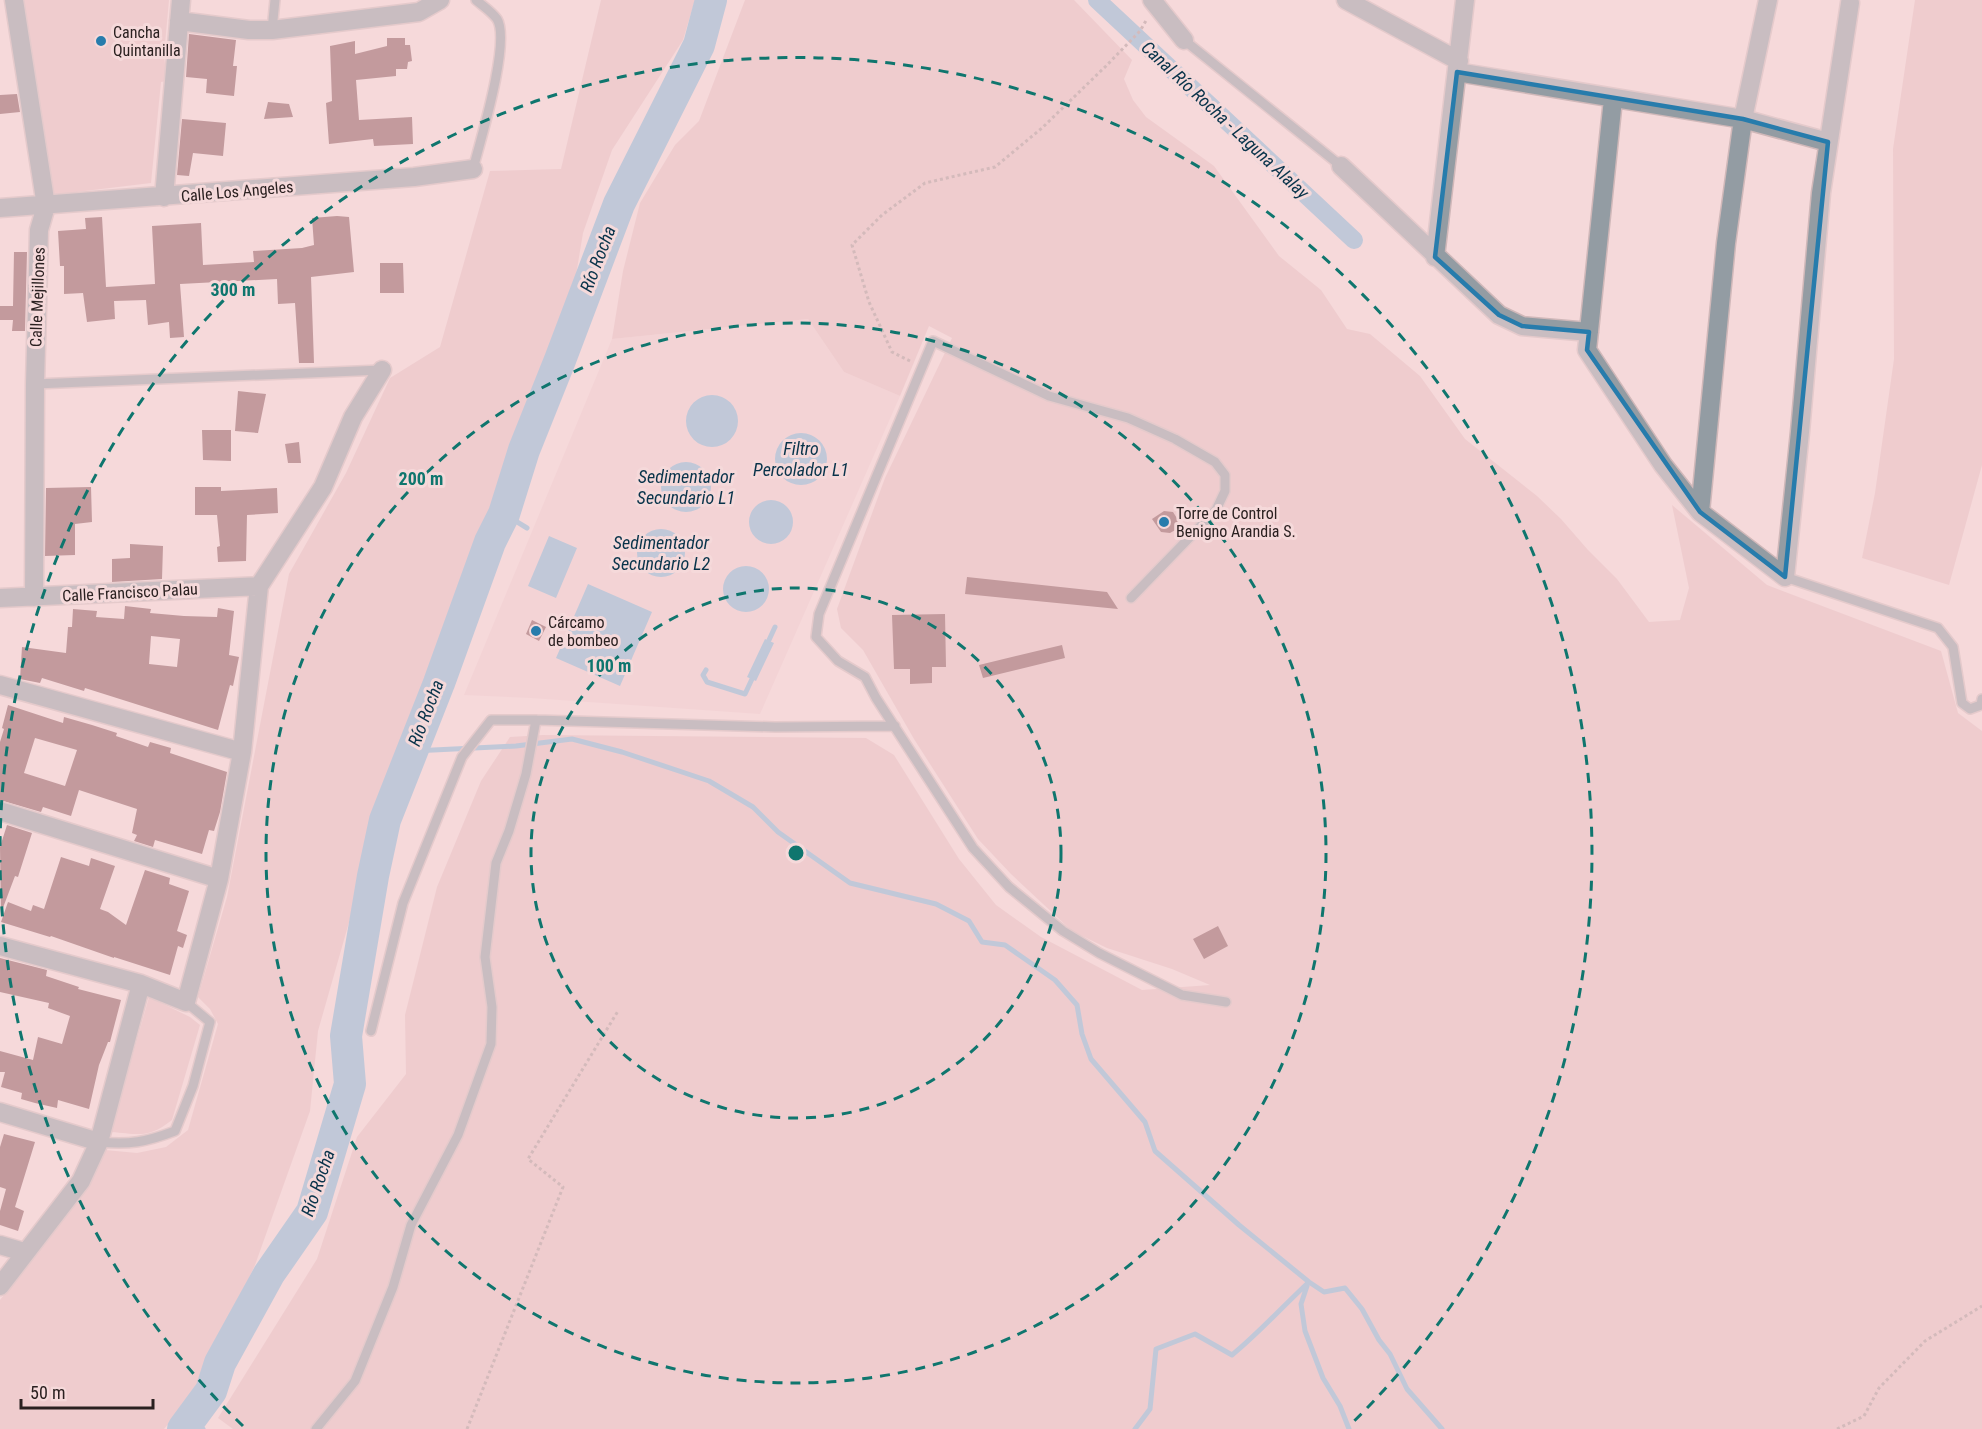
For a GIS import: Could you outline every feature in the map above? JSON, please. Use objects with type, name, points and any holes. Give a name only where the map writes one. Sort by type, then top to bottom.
[{"type":"street","name":"Calle Mejillones","points":[[14,0],[46,206],[39,230],[35,384],[34,597]]},
{"type":"street","points":[[164,197],[182,0]]},
{"type":"street","points":[[180,21],[249,30],[272,30],[419,12],[440,0]]},
{"type":"street","points":[[1152,0],[1184,40]]},
{"type":"street","points":[[1346,0],[1458,67],[1613,99],[1743,119],[1828,142]]},
{"type":"street","points":[[1435,256],[1465,0]]},
{"type":"street","points":[[1700,512],[1726,243],[1743,119],[1768,0]]},
{"type":"street","points":[[1785,577],[1821,193],[1850,3]]},
{"type":"street","points":[[1613,99],[1587,350],[1663,465],[1700,512],[1785,577]]},
{"type":"street","points":[[1341,166],[1499,315],[1522,326],[1589,332]]},
{"type":"street","name":"Calle Los Angeles","points":[[0,208],[414,177],[473,169]]},
{"type":"street","points":[[0,946],[141,984],[186,1002],[219,879],[242,752],[259,586],[323,487],[353,417],[382,370]]},
{"type":"street","name":"Calle Francisco Palau","points":[[0,598],[259,586]]},
{"type":"street","points":[[0,685],[242,752]]},
{"type":"street","points":[[0,811],[219,879]]},
{"type":"street","points":[[0,1286],[81,1181],[99,1142],[141,984]]},
{"type":"street","points":[[0,1112],[99,1142]]},
{"type":"street","points":[[0,1245],[24,1252]]},
{"type":"lane","points":[[272,30],[275,0]]},
{"type":"lane","points":[[473,169],[494,92],[501,35],[498,20],[477,0]]},
{"type":"lane","points":[[1184,40],[1341,166]]},
{"type":"lane","points":[[1131,598],[1216,510],[1225,490],[1225,475],[1215,462],[1175,439],[1128,418],[1049,396],[933,341],[819,614],[816,637],[838,661],[865,677],[973,848],[1009,887],[1063,931],[1099,953],[1182,995],[1226,1002]]},
{"type":"lane","points":[[35,384],[382,370]]},
{"type":"lane","points":[[1785,577],[1938,628],[1953,647],[1962,703],[1970,710],[1981,705],[1982,699]]},
{"type":"lane","points":[[371,1030],[403,903],[462,757],[491,720],[775,727],[895,726]]},
{"type":"lane","points":[[316,1429],[355,1382],[393,1287],[411,1225],[459,1135],[491,1044],[492,1007],[485,957],[496,863],[509,831],[526,774],[536,720]]},
{"type":"lane","points":[[99,1142],[125,1144],[153,1140],[175,1131],[193,1086],[210,1022],[186,1002]]},
{"type":"path","points":[[922,368],[891,352],[869,302],[852,245],[882,215],[925,183],[994,167],[1042,128],[1140,31]]},
{"type":"path","points":[[467,1429],[563,1187],[528,1159],[618,1011]]},
{"type":"path","points":[[1837,1429],[1864,1416],[1879,1388],[1925,1341],[1982,1306]]},
{"type":"highlighted area","points":[[1457,72],[1743,119],[1828,142],[1785,577],[1700,512],[1587,350],[1589,332],[1522,326],[1499,315],[1435,257]]},
{"type":"shaded area","points":[[24,0],[169,0],[164,55],[167,81],[161,82],[151,183],[52,195]]},
{"type":"shaded area","points":[[601,0],[695,0],[683,40],[612,150],[583,233],[572,299],[546,364],[546,388],[520,434],[482,552],[385,796],[318,1031],[310,1111],[255,1265],[199,1386],[164,1429],[0,1429],[0,1300],[54,1230],[98,1167],[105,1150],[137,1153],[166,1147],[188,1130],[218,1024],[210,1009],[198,997],[227,897],[289,574],[346,473],[390,378],[440,347],[490,171],[561,169]]},
{"type":"shaded area","points":[[745,0],[1074,0],[1132,60],[1124,79],[1133,100],[1146,117],[1214,166],[1279,256],[1321,290],[1347,329],[1370,334],[1420,376],[1465,439],[1537,496],[1561,519],[1617,579],[1649,622],[1680,620],[1689,588],[1672,505],[1767,585],[1941,651],[1958,713],[1982,731],[1982,1429],[233,1429],[218,1418],[317,1259],[357,1137],[406,1074],[405,1015],[437,887],[481,781],[510,737],[543,735],[866,738],[894,755],[959,859],[996,905],[1041,937],[1142,990],[1210,985],[1172,969],[1107,948],[1072,931],[1011,874],[978,839],[914,739],[863,650],[841,628],[837,609],[885,478],[952,338],[929,326],[900,396],[844,372],[808,319],[612,339],[623,271],[640,203],[675,145],[699,121]]},
{"type":"shaded area","points":[[1915,0],[1982,0],[1982,465],[1949,585],[1862,558],[1875,493],[1894,359],[1893,149]]},
{"type":"shaded area","points":[[808,319],[844,372],[900,396],[760,714],[464,695],[612,339]]},
{"type":"shaded area","points":[[149,997],[190,1017],[200,1025],[172,1120],[150,1133],[111,1132]]},
{"type":"water","points":[[707,395],[717,395],[727,399],[734,406],[738,421],[734,436],[727,443],[717,447],[707,447],[697,443],[690,436],[686,426],[686,416],[690,406],[697,399]]},
{"type":"water","name":"Filtro Percolador L1","points":[[796,433],[806,433],[820,440],[827,459],[820,478],[806,485],[796,485],[786,481],[779,474],[775,464],[775,454],[779,444],[786,437]]},
{"type":"water","name":"Sedimentador Secundario L1","points":[[686,462],[704,469],[711,487],[704,505],[686,512],[668,505],[661,487],[668,469]]},
{"type":"water","points":[[771,500],[786,507],[793,522],[786,537],[771,544],[756,537],[749,522],[756,507]]},
{"type":"water","name":"Sedimentador Secundario L2","points":[[661,529],[678,536],[685,553],[678,570],[661,577],[644,570],[637,553],[644,536]]},
{"type":"water","points":[[549,536],[577,548],[556,598],[528,586]]},
{"type":"water","points":[[746,566],[762,573],[769,589],[762,605],[746,612],[730,605],[723,589],[730,573]]},
{"type":"water","points":[[588,584],[652,612],[620,686],[556,658]]},
{"type":"water","points":[[765,639],[774,643],[756,681],[747,677]]},
{"type":"building","points":[[189,34],[236,40],[233,66],[237,66],[234,96],[206,93],[207,79],[186,77]]},
{"type":"building","points":[[387,38],[405,38],[405,45],[410,45],[412,61],[408,62],[407,69],[396,69],[396,76],[356,80],[359,120],[412,117],[413,144],[374,146],[373,139],[329,144],[326,103],[332,101],[330,46],[355,41],[355,54],[387,46]]},
{"type":"building","points":[[17,94],[20,112],[0,114],[0,95]]},
{"type":"building","points":[[268,102],[289,104],[293,117],[264,119]]},
{"type":"building","points":[[182,119],[226,123],[223,156],[193,153],[189,176],[177,175]]},
{"type":"building","points":[[102,217],[106,287],[155,284],[152,226],[201,223],[203,265],[254,262],[253,251],[302,248],[314,245],[312,218],[349,217],[354,272],[311,277],[314,363],[299,363],[295,303],[278,304],[277,279],[180,284],[184,337],[170,338],[169,322],[148,325],[146,300],[114,301],[115,319],[87,322],[83,293],[64,294],[64,266],[60,266],[58,231],[86,229],[85,218]]},
{"type":"building","points":[[14,252],[27,252],[25,331],[12,331],[13,320],[0,320],[0,306],[13,306]]},
{"type":"building","points":[[380,263],[403,263],[404,293],[380,293]]},
{"type":"building","points":[[238,391],[266,394],[258,433],[235,431]]},
{"type":"building","points":[[202,430],[231,430],[231,461],[203,460]]},
{"type":"building","points":[[299,442],[301,463],[288,463],[285,444]]},
{"type":"building","points":[[91,487],[92,522],[75,524],[75,555],[45,556],[46,488]]},
{"type":"building","points":[[195,487],[221,487],[221,491],[277,488],[278,513],[247,515],[246,561],[218,562],[217,547],[220,546],[217,515],[195,515]]},
{"type":"building","name":"Torre de Control Benigno Arandia S.","points":[[1164,511],[1173,512],[1178,520],[1177,529],[1170,533],[1161,532],[1152,519]]},
{"type":"building","points":[[130,544],[163,546],[162,579],[112,582],[112,559],[130,558]]},
{"type":"building","points":[[967,577],[1107,592],[1118,609],[965,594]]},
{"type":"building","points":[[125,606],[151,609],[150,613],[184,616],[217,617],[218,608],[234,611],[229,655],[239,657],[233,686],[230,685],[218,730],[85,688],[84,691],[42,678],[40,683],[20,679],[22,647],[66,653],[68,627],[72,627],[73,609],[97,611],[96,617],[124,619]],"holes":[[[151,636],[180,639],[177,667],[149,664]]]},
{"type":"building","points":[[945,614],[946,667],[932,667],[932,683],[910,684],[910,669],[894,669],[892,615]]},
{"type":"building","name":"Cárcamo de bombeo","points":[[532,620],[546,627],[539,641],[526,634]]},
{"type":"building","points":[[1062,645],[1065,658],[983,678],[979,665]]},
{"type":"building","points":[[8,705],[63,723],[64,717],[92,725],[148,747],[150,742],[171,748],[170,753],[227,772],[220,812],[214,831],[209,830],[202,854],[155,840],[153,847],[134,841],[137,835],[132,833],[137,809],[79,790],[71,816],[43,807],[41,812],[0,800],[0,742],[4,729],[2,728]],"holes":[[[35,738],[77,750],[65,786],[24,773]]]},
{"type":"building","points":[[7,825],[32,833],[18,877],[15,876],[1,913],[0,847]]},
{"type":"building","points":[[61,857],[89,866],[91,858],[115,866],[100,909],[126,925],[145,870],[170,878],[169,884],[189,891],[177,931],[187,935],[183,948],[178,946],[170,975],[1,922],[8,902],[31,911],[33,905],[44,909]]},
{"type":"building","points":[[1218,926],[1228,946],[1204,959],[1193,939]]},
{"type":"building","points":[[0,958],[47,970],[46,976],[79,987],[78,989],[121,1000],[110,1042],[108,1042],[99,1065],[89,1109],[58,1100],[57,1108],[35,1103],[21,1099],[22,1093],[1,1087],[5,1072],[0,1072],[0,1051],[33,1060],[38,1037],[62,1044],[70,1016],[48,1008],[49,1003],[0,992]]},
{"type":"building","points":[[4,1134],[35,1142],[15,1207],[24,1211],[18,1231],[0,1225],[0,1211],[6,1189],[0,1187],[0,1147]]},
{"type":"waterway","name":"Río Rocha","points":[[183,1429],[211,1391],[220,1363],[269,1274],[312,1212],[350,1084],[346,1036],[373,876],[385,820],[439,683],[490,542],[504,514],[524,450],[619,204],[699,45],[711,0]]},
{"type":"waterway","name":"Canal Río Rocha - Laguna Alalay","points":[[1097,0],[1354,240]]},
{"type":"waterway","points":[[504,514],[527,528]]},
{"type":"waterway","points":[[769,640],[775,627]]},
{"type":"waterway","points":[[706,670],[703,675],[707,682],[745,694],[752,679]]},
{"type":"waterway","points":[[413,751],[516,746],[572,739],[622,752],[709,781],[753,807],[778,832],[850,883],[936,904],[969,921],[982,942],[1005,945],[1055,980],[1077,1005],[1082,1034],[1091,1059],[1145,1122],[1155,1151],[1239,1225],[1309,1282],[1324,1292],[1345,1288],[1362,1309],[1379,1340],[1390,1354],[1407,1389],[1442,1429]]},
{"type":"waterway","points":[[1135,1429],[1150,1409],[1156,1349],[1195,1334],[1232,1355],[1309,1282]]},
{"type":"waterway","points":[[1307,1286],[1301,1304],[1305,1331],[1323,1378],[1340,1406],[1349,1429]]},
{"type":"waterway","points":[[189,1421],[203,1429]]},
{"type":"place","name":"Cancha Quintanilla","points":[[101,41]]},
{"type":"place","name":"Torre de Control Benigno Arandia S.","points":[[1164,522]]},
{"type":"place","name":"Cárcamo de bombeo","points":[[536,631]]}]
